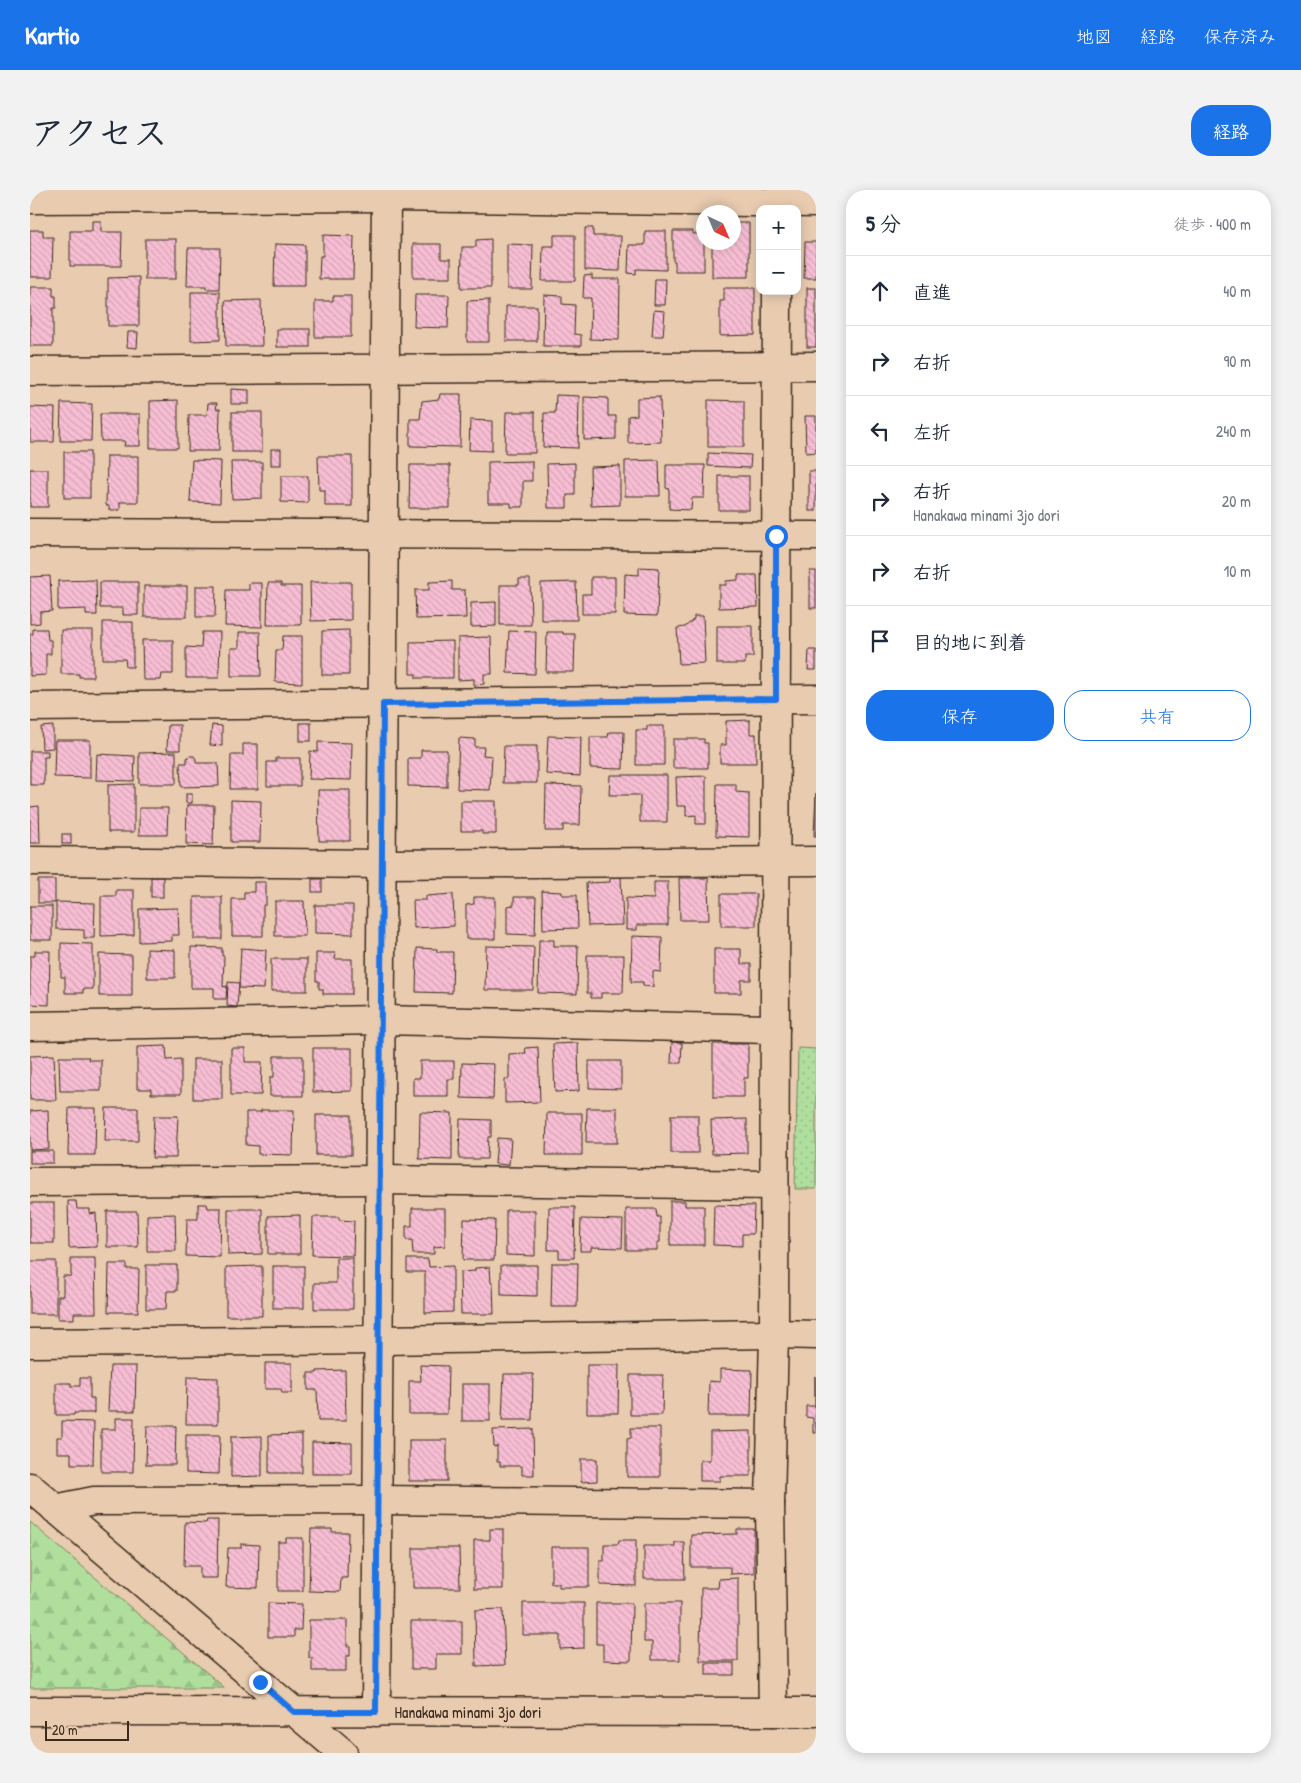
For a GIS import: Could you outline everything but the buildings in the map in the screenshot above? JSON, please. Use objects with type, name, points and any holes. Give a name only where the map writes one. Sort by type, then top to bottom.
[{"type":"street","points":[[376,1712],[386,193]]},
{"type":"street","points":[[30,199],[386,193],[816,203]]},
{"type":"street","points":[[773,1712],[770,1504],[774,1334],[777,295]]},
{"type":"street","points":[[30,371],[816,366]]},
{"type":"street","points":[[30,533],[816,536]]},
{"type":"street","points":[[30,707],[816,699]]},
{"type":"street","points":[[30,861],[382,864],[816,861]]},
{"type":"street","points":[[30,1026],[381,1020],[775,1029]]},
{"type":"street","points":[[30,1182],[380,1180],[774,1185]]},
{"type":"street","points":[[30,1343],[816,1335]]},
{"type":"street","points":[[30,1487],[343,1753]]},
{"type":"street","points":[[55,1509],[94,1501],[378,1500],[770,1504]]},
{"type":"street","name":"Hanakawa minami 3jo dori","points":[[30,1711],[816,1712]]},
{"type":"green space","points":[[798,1048],[816,1049],[816,1189],[795,1189]]},
{"type":"green space","points":[[30,1522],[225,1688],[30,1688]]},
{"type":"route","points":[[260,1682],[294,1712],[376,1712],[383,704],[776,699],[776,536]]}]
